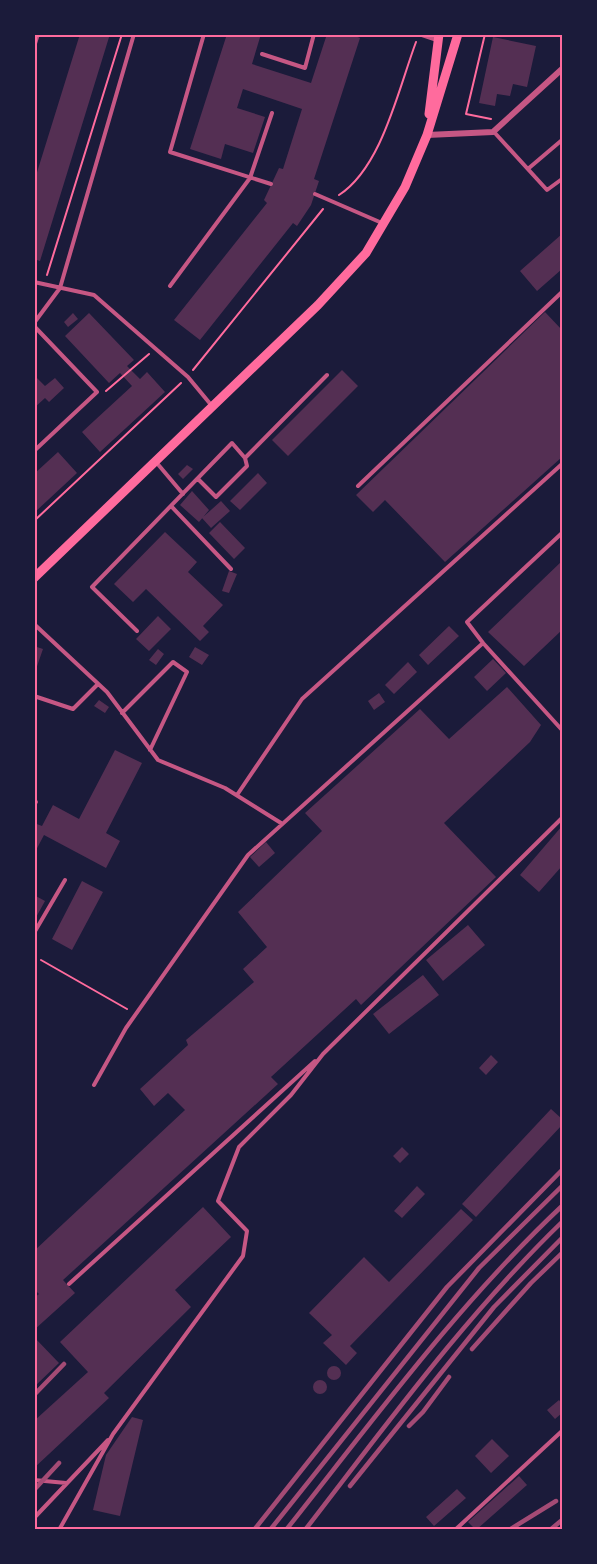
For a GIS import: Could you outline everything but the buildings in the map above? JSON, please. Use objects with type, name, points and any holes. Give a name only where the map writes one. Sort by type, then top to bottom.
[{"type":"main road","points":[[34,578],[318,305],[366,253],[386,224],[427,135],[458,34]]},
{"type":"main road","points":[[427,135],[438,37]]},
{"type":"street","points":[[427,135],[493,132],[562,69]]},
{"type":"lane","points":[[34,47],[38,34]]},
{"type":"lane","points":[[34,451],[97,392],[34,325],[60,288],[134,34]]},
{"type":"lane","points":[[204,34],[170,152],[271,184]]},
{"type":"lane","points":[[262,54],[305,68],[314,34]]},
{"type":"lane","points":[[418,34],[438,37]]},
{"type":"lane","points":[[170,286],[250,178],[272,113]]},
{"type":"lane","points":[[493,132],[529,168],[547,190],[562,179]]},
{"type":"lane","points":[[529,168],[562,140]]},
{"type":"lane","points":[[315,194],[386,224]]},
{"type":"lane","points":[[34,282],[94,295],[188,377],[212,406]]},
{"type":"lane","points":[[358,486],[562,292]]},
{"type":"lane","points":[[245,458],[327,375]]},
{"type":"lane","points":[[137,631],[92,587],[232,443],[245,458],[247,466],[216,497],[198,479]]},
{"type":"lane","points":[[156,461],[183,494]]},
{"type":"lane","points":[[237,795],[302,699],[562,464]]},
{"type":"lane","points":[[171,506],[231,568]]},
{"type":"lane","points":[[562,533],[467,622],[483,643],[562,730]]},
{"type":"lane","points":[[34,624],[98,684],[158,760],[237,795],[281,823]]},
{"type":"lane","points":[[93,1085],[136,1014],[248,855],[483,643]]},
{"type":"lane","points":[[122,713],[173,662],[188,672],[150,750]]},
{"type":"lane","points":[[34,696],[73,709],[98,684]]},
{"type":"lane","points":[[69,1284],[323,1054],[562,818]]},
{"type":"lane","points":[[34,933],[65,880]]},
{"type":"lane","points":[[59,1530],[113,1434],[243,1256],[247,1231],[218,1201],[239,1147],[291,1095],[323,1054]]},
{"type":"lane","points":[[455,1530],[562,1431]]},
{"type":"lane","points":[[34,1518],[113,1434]]},
{"type":"lane","points":[[34,1480],[67,1483]]},
{"type":"path","points":[[45,284],[122,34]]},
{"type":"path","points":[[34,521],[188,377],[330,201],[350,188],[374,157],[418,34]]},
{"type":"path","points":[[484,34],[466,114],[491,119],[499,112]]},
{"type":"path","points":[[97,392],[107,391],[155,348]]},
{"type":"path","points":[[41,960],[136,1014]]},
{"type":"railway","points":[[254,1530],[447,1287],[562,1170]]},
{"type":"railway","points":[[270,1530],[479,1268],[562,1186]]},
{"type":"railway","points":[[286,1530],[418,1363],[488,1282],[562,1206]]},
{"type":"railway","points":[[305,1530],[460,1332],[562,1222]]},
{"type":"railway","points":[[350,1486],[494,1307],[562,1238]]},
{"type":"railway","points":[[472,1349],[531,1283],[562,1253]]},
{"type":"railway","points":[[34,1395],[64,1364]]},
{"type":"railway","points":[[409,1426],[423,1412],[449,1377]]},
{"type":"railway","points":[[34,1490],[59,1463]]},
{"type":"railway","points":[[509,1530],[556,1501]]},
{"type":"railway","points":[[550,1530],[562,1520]]}]
